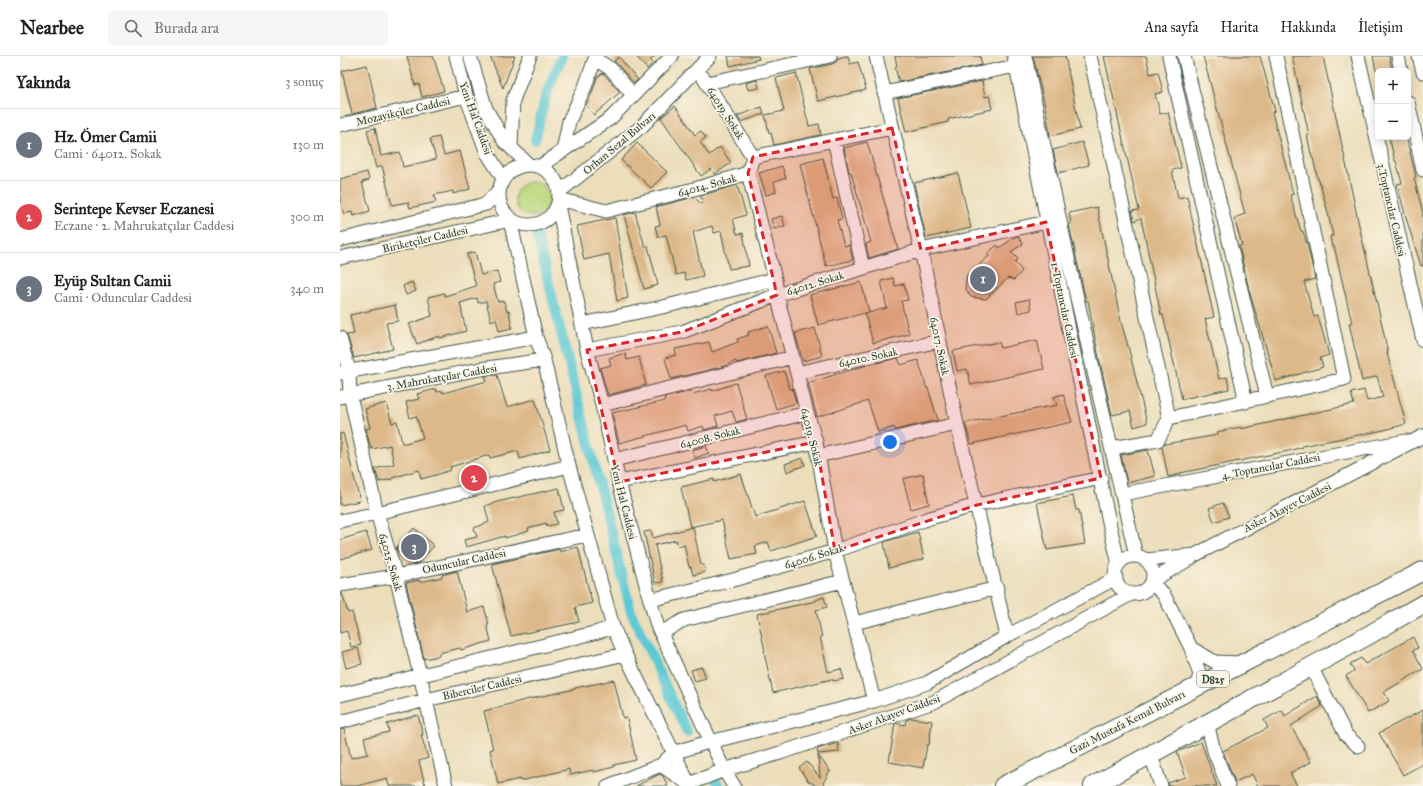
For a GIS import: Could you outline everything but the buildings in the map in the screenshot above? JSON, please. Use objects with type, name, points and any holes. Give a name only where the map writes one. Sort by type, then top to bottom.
[{"type":"highway","name":"Gazi Mustafa Kemal Bulvarı","points":[[1003,786],[1423,571]]},
{"type":"highway","points":[[1093,786],[1423,604]]},
{"type":"street","name":"Yeni Hal Caddesi","points":[[456,56],[466,96],[487,153],[503,178]]},
{"type":"street","name":"Yeni Hal Caddesi","points":[[470,56],[486,108],[504,141],[534,166]]},
{"type":"street","points":[[511,147],[513,100],[530,56]]},
{"type":"street","points":[[534,166],[563,151],[611,118],[672,56]]},
{"type":"street","name":"Orhan Sezal Bulvarı","points":[[510,220],[528,226],[538,224],[546,220],[553,213],[558,199],[642,126],[710,56]]},
{"type":"street","points":[[707,83],[830,56]]},
{"type":"street","name":"64017. Sokak","points":[[876,56],[921,250],[957,424],[997,588],[1007,636]]},
{"type":"street","name":"1. Toptancılar Caddesi","points":[[1025,56],[1069,264],[1122,494],[1141,558]]},
{"type":"street","points":[[1090,56],[1169,418],[1158,440],[1112,448]]},
{"type":"street","points":[[1169,56],[1246,402]]},
{"type":"street","points":[[1184,56],[1267,396]]},
{"type":"street","points":[[1169,418],[1344,380],[1276,56]]},
{"type":"street","name":"3.Toptancılar Caddesi","points":[[1358,56],[1423,340]]},
{"type":"street","points":[[1398,56],[1400,68]]},
{"type":"street","points":[[1419,56],[1423,72]]},
{"type":"street","points":[[563,151],[570,121],[596,58],[611,69],[633,95]]},
{"type":"street","points":[[884,93],[1015,61]]},
{"type":"street","name":"1. Toptancılar Caddesi","points":[[1015,61],[1046,222],[1101,478],[1112,540],[1119,564]]},
{"type":"street","name":"64019. Sokak","points":[[699,68],[753,157]]},
{"type":"street","name":"Mozayikçiler Caddesi","points":[[340,125],[466,96]]},
{"type":"street","points":[[1408,104],[1423,170]]},
{"type":"street","points":[[753,157],[892,128]]},
{"type":"street","points":[[834,140],[863,268]]},
{"type":"street","name":"64014. Sokak","points":[[558,199],[606,211],[698,188],[748,173],[753,157]]},
{"type":"street","points":[[558,199],[557,185],[554,178],[549,173],[534,166],[519,166],[510,171],[503,178],[498,191],[500,207],[510,220],[536,337],[544,360],[569,466],[613,627],[689,785]]},
{"type":"street","name":"64019. Sokak","points":[[748,173],[807,413],[816,442],[834,551],[874,701]]},
{"type":"street","name":"Biriketçiler Caddesi","points":[[340,240],[486,204],[498,191]]},
{"type":"street","name":"Yeni Hal Caddesi","points":[[558,199],[587,350],[602,406],[618,482],[650,600],[661,633],[711,743],[724,770],[734,786]]},
{"type":"street","name":"Biriketçiler Caddesi","points":[[340,258],[510,220]]},
{"type":"street","name":"64012. Sokak","points":[[587,350],[682,332],[778,295],[921,250],[1046,222]]},
{"type":"street","points":[[582,324],[667,306],[775,279]]},
{"type":"street","name":"3. Mahrukatçılar Caddesi","points":[[345,372],[536,337]]},
{"type":"street","name":"64025. Sokak","points":[[340,338],[345,372],[345,396],[396,576],[446,786]]},
{"type":"street","name":"64010. Sokak","points":[[797,373],[939,341]]},
{"type":"street","points":[[602,406],[793,357]]},
{"type":"street","name":"3. Mahrukatçılar Caddesi","points":[[345,396],[480,369],[544,360]]},
{"type":"street","name":"64008. Sokak","points":[[614,460],[807,413]]},
{"type":"street","points":[[818,456],[957,424]]},
{"type":"street","name":"4. Toptancılar Caddesi","points":[[1122,494],[1422,437]]},
{"type":"street","name":"Asker Akayev Caddesi","points":[[689,785],[724,770],[934,702],[1131,594],[1142,592],[1152,582],[1195,555],[1422,437]]},
{"type":"street","points":[[618,482],[816,442]]},
{"type":"street","points":[[340,521],[569,466]]},
{"type":"street","name":"64006. Sokak","points":[[650,600],[733,580],[834,551],[930,518],[977,505],[1101,478]]},
{"type":"street","name":"Oduncular Caddesi","points":[[340,585],[396,576],[588,535]]},
{"type":"street","name":"Asker Akayev Caddesi","points":[[1119,564],[1126,558],[1195,555]]},
{"type":"street","points":[[1141,558],[1152,569],[1152,582],[1164,596],[1190,648],[1200,675],[1196,687]]},
{"type":"street","points":[[1119,564],[1116,578],[1119,586],[1122,590],[1131,594]]},
{"type":"street","name":"Asker Akayev Caddesi","points":[[673,753],[874,701],[927,683],[1007,636],[1116,578]]},
{"type":"street","points":[[661,633],[684,620],[843,582]]},
{"type":"street","points":[[854,623],[997,588]]},
{"type":"street","points":[[340,695],[598,632],[613,627]]},
{"type":"street","points":[[1190,648],[1215,662],[1243,664]]},
{"type":"street","name":"Biberciler Caddesi","points":[[340,722],[426,700],[625,654]]},
{"type":"street","points":[[1311,667],[1346,735],[1358,746]]},
{"type":"street","points":[[1207,724],[1214,751],[1228,786]]},
{"type":"street","points":[[608,786],[661,765],[673,753]]},
{"type":"street","points":[[1151,755],[1161,786]]},
{"type":"street","points":[[661,765],[689,785]]},
{"type":"highlighted area","points":[[892,128],[921,250],[1046,222],[1101,478],[977,505],[835,551],[816,442],[619,482],[587,350],[682,332],[777,295],[748,173],[753,157]]},
{"type":"green space","points":[[532,182],[538,183],[544,187],[548,193],[548,205],[544,211],[538,215],[532,216],[526,215],[520,211],[516,205],[515,199],[516,193],[520,187],[526,183]]},
{"type":"waterway","points":[[535,140],[546,95],[562,56]]},
{"type":"waterway","points":[[537,236],[631,612],[687,732]]},
{"type":"waterway","points":[[716,781],[719,786]]},
{"type":"place","name":"Hz. Ömer Camii","points":[[983,279]]},
{"type":"place","name":"Serintepe Kevser Eczanesi","points":[[474,478]]},
{"type":"place","name":"Eyüp Sultan Camii","points":[[414,547]]}]
